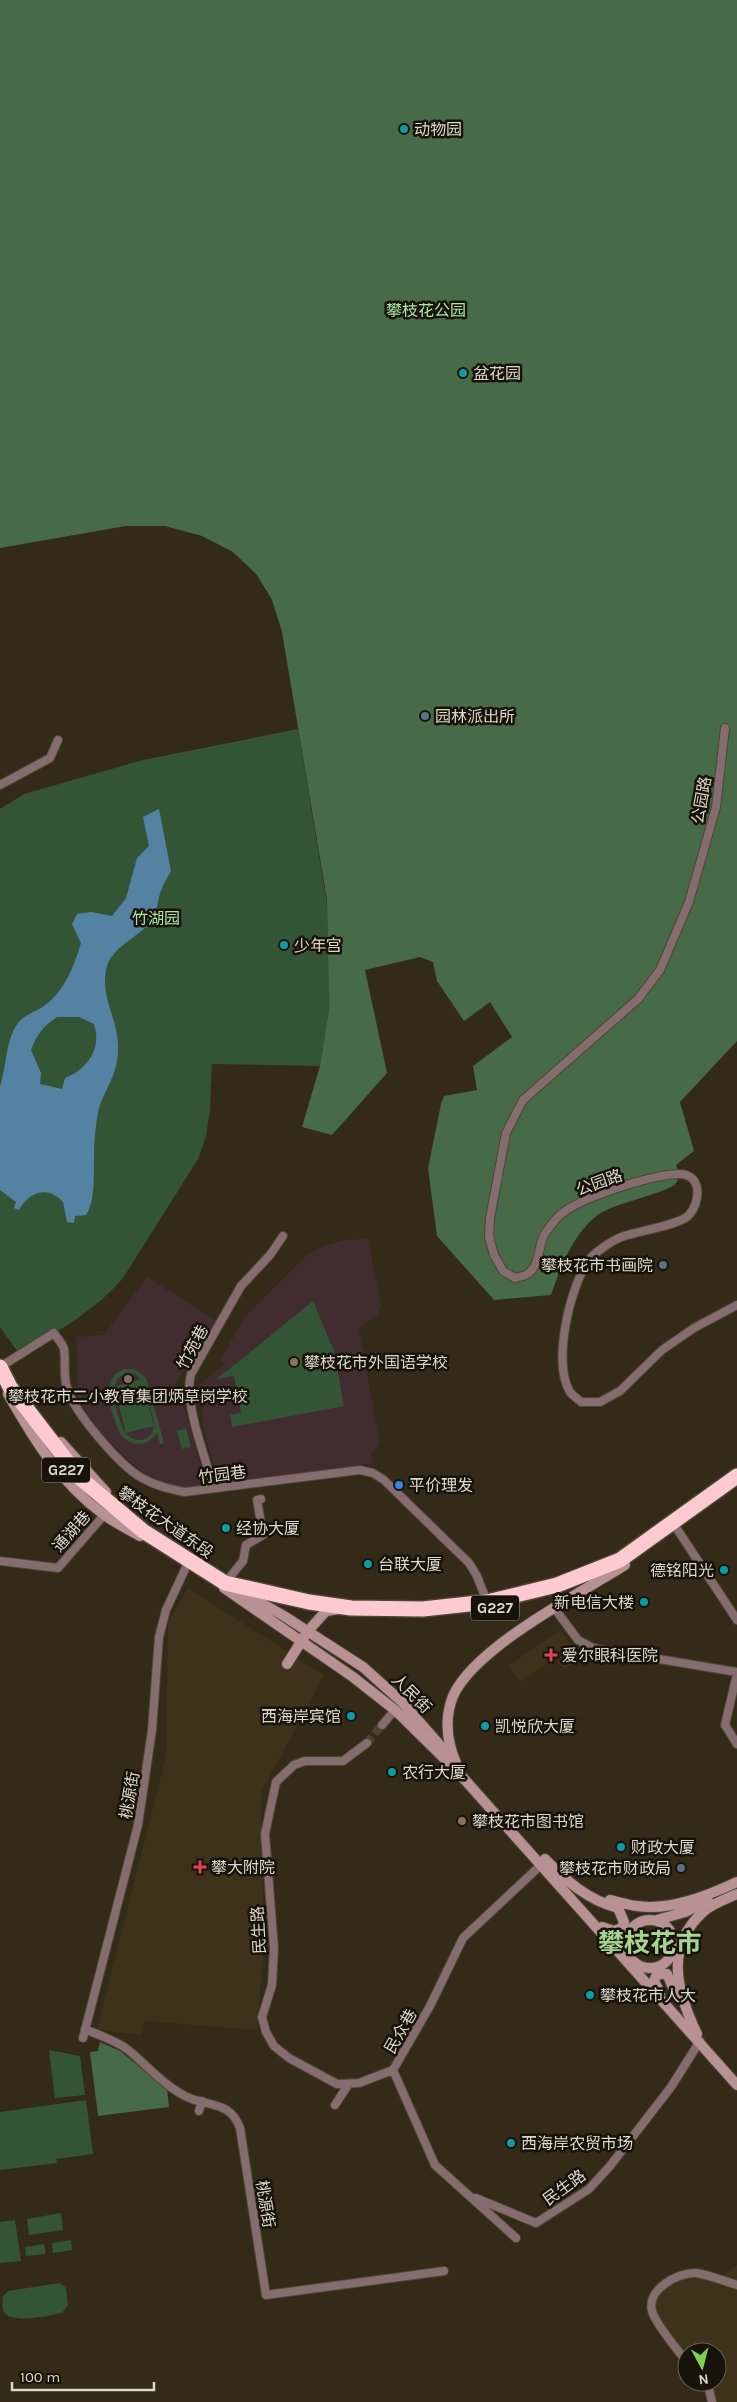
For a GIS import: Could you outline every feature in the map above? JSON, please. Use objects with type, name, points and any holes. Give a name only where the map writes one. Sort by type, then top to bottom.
[{"type":"highway","name":"攀枝花大道东段","points":[[0,1367],[6,1386],[80,1478],[142,1533],[187,1564],[224,1586]]},
{"type":"highway","name":"G227","points":[[224,1586],[351,1608],[423,1610],[487,1602],[557,1585],[620,1560],[737,1476]]},
{"type":"highway","name":"G227","points":[[224,1586],[245,1594],[326,1611],[389,1617],[459,1615],[560,1592],[593,1582],[625,1565],[737,1487]]},
{"type":"highway","name":"攀枝花大道东段","points":[[142,1533],[224,1586]]},
{"type":"street","name":"公园路","points":[[725,728],[716,807],[690,902],[660,970],[638,999],[523,1100],[506,1133],[490,1218],[490,1237],[494,1255],[503,1271],[515,1278],[528,1275],[536,1265],[544,1236],[554,1222],[559,1216],[581,1201],[662,1175],[683,1174],[695,1183],[698,1194],[696,1207],[686,1218],[618,1238],[590,1259],[574,1286],[563,1338],[564,1371],[570,1391],[581,1402],[600,1402],[620,1391],[662,1350],[694,1328],[737,1305]]},
{"type":"street","points":[[0,785],[50,758],[58,740]]},
{"type":"street","name":"竹苑巷","points":[[214,1488],[192,1408],[188,1385],[191,1374],[241,1286],[270,1255],[283,1236]]},
{"type":"street","name":"竹园巷","points":[[0,1367],[54,1333],[64,1348],[66,1386],[72,1400],[98,1437],[118,1458],[140,1477],[161,1488],[185,1492],[360,1470],[374,1472],[469,1563],[483,1589],[487,1602]]},
{"type":"street","name":"G227","points":[[6,1386],[39,1448],[70,1485],[104,1515],[142,1533]]},
{"type":"street","points":[[224,1586],[243,1562],[246,1546],[263,1535],[257,1500],[261,1499]]},
{"type":"street","name":"通湖巷","points":[[0,1561],[58,1568],[104,1515]]},
{"type":"street","points":[[677,1529],[737,1620]]},
{"type":"street","name":"桃源街","points":[[83,2038],[138,1824],[152,1730],[159,1637],[166,1610],[187,1564]]},
{"type":"street","points":[[456,1763],[449,1741],[447,1726],[454,1696],[463,1681],[486,1657],[555,1608],[625,1565]]},
{"type":"street","name":"人民街","points":[[224,1586],[353,1676],[395,1710],[457,1771],[545,1863]]},
{"type":"street","name":"人民街","points":[[245,1594],[308,1631],[363,1667],[402,1702],[545,1863]]},
{"type":"street","points":[[287,1664],[308,1631],[326,1611],[351,1608]]},
{"type":"street","points":[[555,1608],[578,1640],[593,1648],[737,1673],[725,1724],[737,1744]]},
{"type":"street","points":[[382,1725],[395,1710]]},
{"type":"street","name":"民生路","points":[[348,2085],[337,2084],[289,2058],[274,2046],[266,2032],[262,2017],[272,1985],[274,1948],[265,1834],[276,1782],[294,1766],[305,1761],[343,1761],[368,1743]]},
{"type":"street","points":[[545,1863],[599,1903],[618,1908],[624,1922],[622,1928],[614,1931],[602,1926]]},
{"type":"street","points":[[545,1863],[602,1926],[676,2015]]},
{"type":"street","points":[[545,1863],[737,2085]]},
{"type":"street","name":"民众巷","points":[[516,2238],[435,2164],[393,2070],[430,2006],[463,1938],[545,1863]]},
{"type":"street","points":[[576,1886],[606,1899],[637,1906],[656,1906],[694,1899],[737,1883]]},
{"type":"street","points":[[737,1883],[698,1907],[672,1917],[640,1921],[628,1932],[626,1947],[632,1961],[645,1968],[660,1966],[672,1954],[704,1910],[737,1894]]},
{"type":"street","points":[[637,1906],[670,1929],[674,1936],[672,1954],[690,2020]]},
{"type":"street","points":[[679,1984],[678,1957],[682,1938]]},
{"type":"street","points":[[664,2000],[654,1982],[658,1974],[662,1973],[667,1974],[700,2041]]},
{"type":"street","name":"桃源街","points":[[85,2029],[125,2048],[176,2091],[228,2109],[236,2117],[240,2128],[266,2295],[444,2271]]},
{"type":"street","name":"民生路","points":[[472,2196],[536,2223],[588,2190],[610,2166],[671,2087],[700,2041]]},
{"type":"street","points":[[335,2105],[348,2085],[393,2070]]},
{"type":"street","points":[[199,2111],[202,2101]]},
{"type":"street","points":[[677,2348],[652,2313],[651,2303],[654,2294],[663,2285],[684,2274],[694,2273],[737,2285]]},
{"type":"shaded area","name":"攀枝花市外国语学校","points":[[368,1239],[381,1306],[378,1314],[359,1329],[380,1444],[371,1454],[373,1463],[219,1484],[202,1423],[204,1398],[195,1396],[199,1385],[225,1364],[221,1359],[245,1316],[306,1256],[325,1245],[347,1240]]},
{"type":"shaded area","name":"攀枝花市二小教育集团炳草岗学校","points":[[147,1277],[217,1321],[175,1384],[178,1386],[206,1485],[186,1488],[163,1483],[143,1473],[107,1441],[78,1401],[76,1337],[104,1335]]},
{"type":"shaded area","name":"攀大附院","points":[[188,1588],[324,1675],[261,1793],[264,1942],[257,2030],[144,2021],[141,2035],[97,2030],[166,1756],[168,1621]]},
{"type":"shaded area","name":"爱尔眼科医院","points":[[560,1630],[579,1655],[576,1657],[577,1660],[564,1669],[557,1661],[561,1659],[559,1656],[521,1682],[508,1666]]},
{"type":"shaded area","points":[[737,2265],[737,2402],[717,2402],[713,2392],[727,2392],[727,2342],[677,2343],[657,2313],[654,2303],[657,2296],[665,2288],[685,2278],[694,2277],[714,2281]]},
{"type":"green space","name":"攀枝花公园","points":[[0,0],[737,0],[737,1041],[680,1102],[694,1151],[676,1165],[678,1176],[676,1183],[664,1190],[607,1210],[590,1222],[575,1240],[569,1251],[551,1295],[494,1300],[437,1236],[428,1168],[444,1096],[477,1090],[473,1066],[512,1037],[490,1002],[464,1021],[437,981],[433,962],[420,957],[365,970],[387,1073],[332,1135],[302,1127],[320,1066],[329,1010],[327,900],[282,632],[272,600],[257,575],[233,552],[202,536],[165,526],[126,526],[0,548]]},
{"type":"green space","name":"竹湖园","points":[[298,729],[327,904],[329,1010],[320,1066],[212,1064],[210,1110],[206,1136],[198,1159],[125,1275],[114,1288],[90,1309],[20,1355],[0,1327],[0,809],[24,794],[143,760]]},
{"type":"green space","points":[[313,1301],[334,1351],[344,1406],[232,1427],[230,1415],[241,1413],[234,1376],[217,1379]]},
{"type":"green space","points":[[124,1369],[137,1370],[146,1378],[164,1443],[160,1444],[157,1433],[149,1441],[140,1444],[131,1442],[122,1436],[114,1419],[109,1399],[111,1381],[116,1374]],"holes":[[[126,1373],[135,1374],[141,1379],[115,1387],[119,1377]],[[142,1380],[154,1422],[154,1425]],[[115,1389],[126,1433],[154,1426],[152,1433],[145,1439],[136,1440],[126,1434],[117,1410]]]},
{"type":"green space","points":[[186,1428],[191,1447],[182,1449],[177,1431]]},
{"type":"green space","points":[[100,2042],[120,2051],[167,2089],[169,2107],[98,2116],[90,2052],[98,2051]]},
{"type":"green space","points":[[49,2050],[80,2056],[85,2095],[55,2098]]},
{"type":"green space","points":[[86,2100],[93,2154],[56,2159],[57,2163],[0,2170],[0,2112]]},
{"type":"green space","points":[[61,2213],[63,2230],[29,2235],[27,2219]]},
{"type":"green space","points":[[15,2220],[21,2261],[0,2263],[0,2222]]},
{"type":"green space","points":[[71,2240],[72,2250],[53,2253],[52,2243]]},
{"type":"green space","points":[[44,2244],[46,2254],[26,2256],[25,2247]]},
{"type":"green space","points":[[60,2283],[66,2288],[68,2305],[62,2313],[21,2319],[7,2315],[3,2310],[2,2298],[8,2291]]},
{"type":"water","points":[[159,809],[171,871],[160,892],[152,920],[144,929],[114,953],[107,966],[105,987],[117,1034],[118,1053],[113,1075],[101,1102],[98,1115],[90,1208],[86,1215],[75,1216],[74,1223],[67,1222],[63,1202],[45,1192],[33,1195],[19,1210],[14,1208],[16,1202],[0,1190],[0,1086],[8,1046],[18,1023],[51,1000],[68,977],[81,943],[72,924],[77,914],[91,912],[112,916],[126,898],[137,858],[149,846],[143,817]],"holes":[[[57,1017],[79,1017],[94,1024],[96,1041],[91,1057],[80,1069],[65,1078],[62,1089],[40,1084],[41,1073],[31,1050],[35,1040],[44,1027]]]},
{"type":"tunnel","points":[[367,1743],[382,1725]]},
{"type":"place","name":"动物园","points":[[404,129]]},
{"type":"place","name":"盆花园","points":[[463,373]]},
{"type":"place","name":"园林派出所","points":[[425,716]]},
{"type":"place","name":"少年宫","points":[[284,945]]},
{"type":"place","name":"攀枝花市书画院","points":[[663,1265]]},
{"type":"place","name":"攀枝花市外国语学校","points":[[294,1362]]},
{"type":"place","name":"攀枝花市二小教育集团炳草岗学校","points":[[128,1379]]},
{"type":"place","name":"平价理发","points":[[399,1485]]},
{"type":"place","name":"经协大厦","points":[[226,1528]]},
{"type":"place","name":"台联大厦","points":[[368,1564]]},
{"type":"place","name":"德铭阳光","points":[[724,1570]]},
{"type":"place","name":"新电信大楼","points":[[644,1602]]},
{"type":"place","name":"爱尔眼科医院","points":[[551,1655]]},
{"type":"place","name":"西海岸宾馆","points":[[351,1716]]},
{"type":"place","name":"凯悦欣大厦","points":[[485,1726]]},
{"type":"place","name":"农行大厦","points":[[392,1772]]},
{"type":"place","name":"攀枝花市图书馆","points":[[462,1821]]},
{"type":"place","name":"财政大厦","points":[[621,1847]]},
{"type":"place","name":"攀大附院","points":[[200,1867]]},
{"type":"place","name":"攀枝花市财政局","points":[[681,1868]]},
{"type":"place","name":"攀枝花市人大","points":[[590,1995]]},
{"type":"place","name":"西海岸农贸市场","points":[[511,2143]]},
{"type":"district","name":"攀枝花市","points":[[650,1943]]}]
